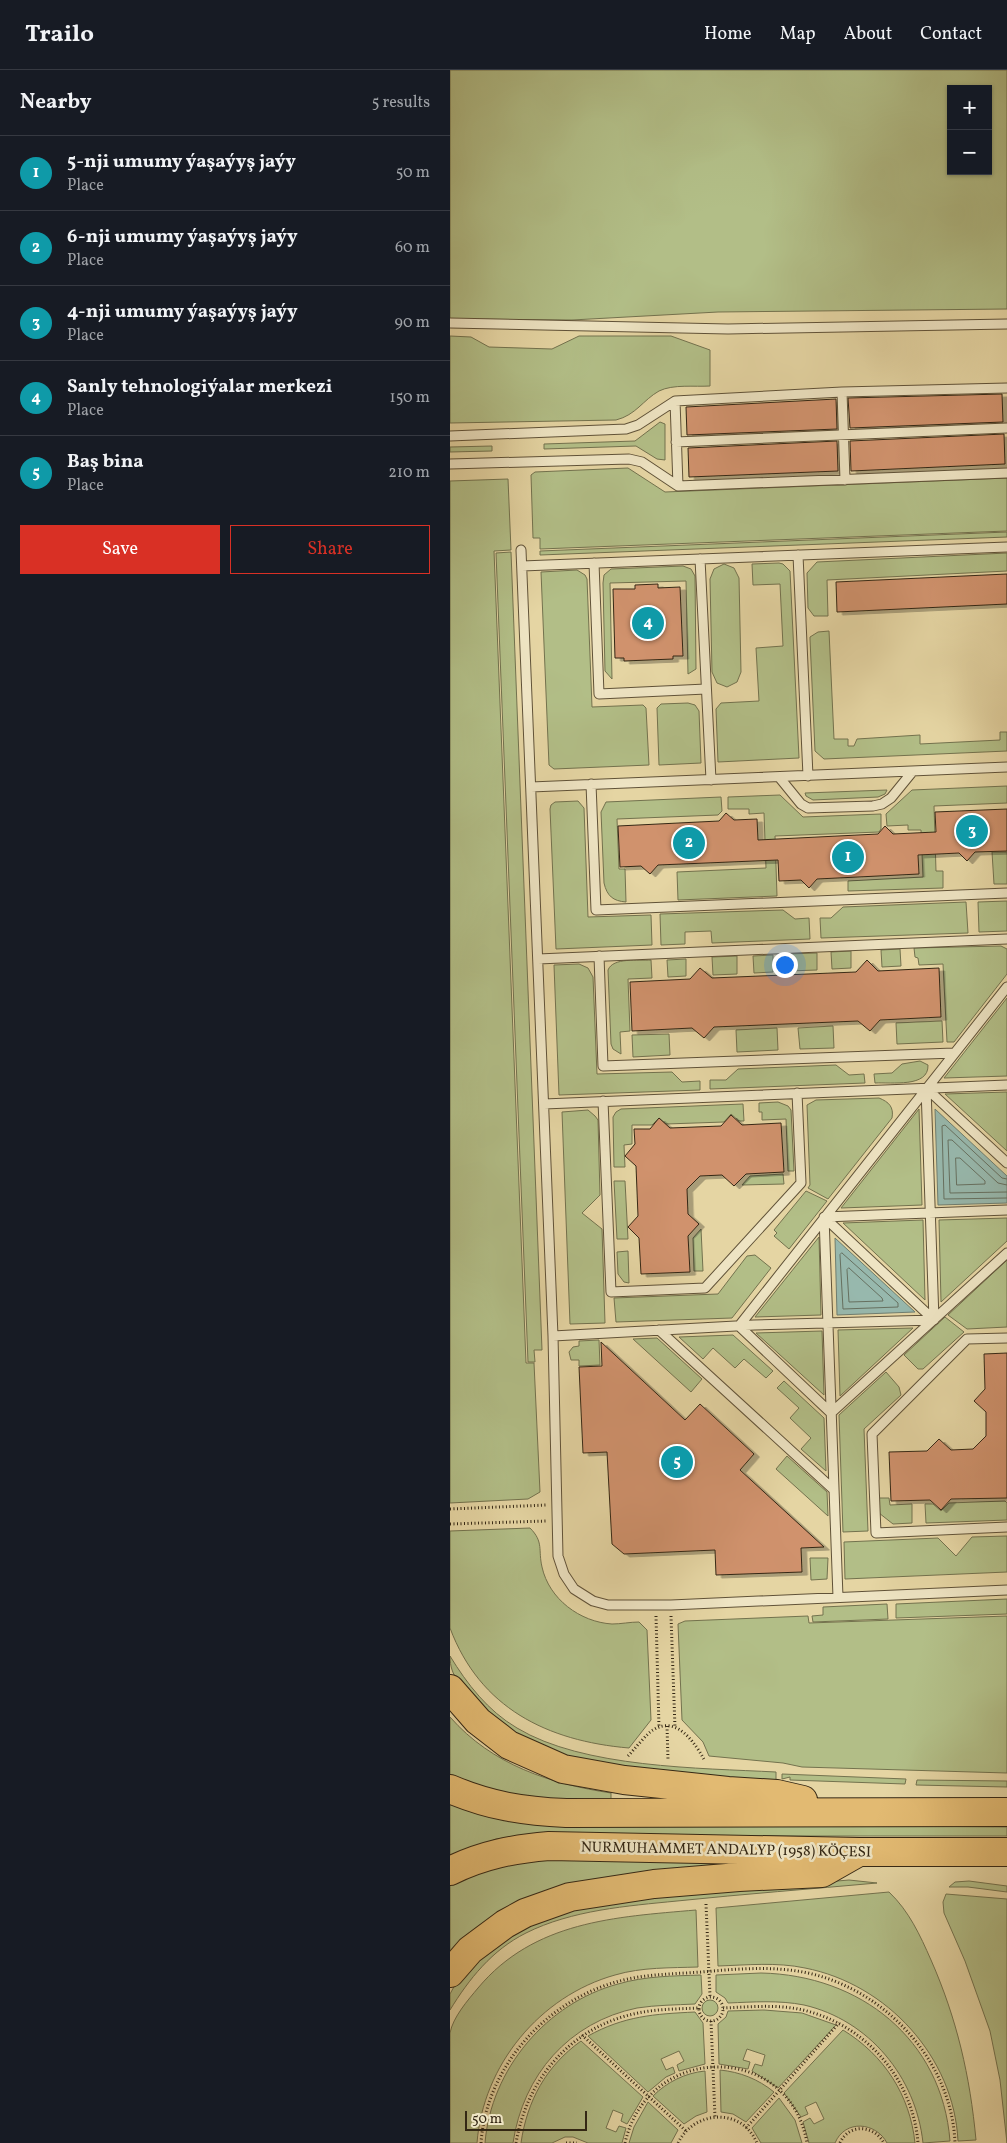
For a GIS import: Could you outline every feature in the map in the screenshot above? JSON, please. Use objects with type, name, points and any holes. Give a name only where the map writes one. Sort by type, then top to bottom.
[{"type":"main road","points":[[450,1689],[478,1721],[501,1739],[533,1756],[563,1768],[624,1780],[777,1794],[848,1812]]},
{"type":"main road","points":[[450,1789],[498,1806],[541,1812],[1007,1812]]},
{"type":"main road","name":"NURMUHAMMET ANDALYP (1958) KÖÇESI","points":[[450,1871],[480,1858],[517,1849],[549,1846],[859,1852],[1007,1852]]},
{"type":"main road","points":[[450,1973],[470,1950],[505,1924],[525,1913],[570,1897],[654,1884],[822,1873],[859,1852]]},
{"type":"lane","points":[[450,323],[728,329],[1007,324]]},
{"type":"lane","points":[[450,436],[626,428],[638,425],[674,401],[842,392],[1007,388]]},
{"type":"lane","points":[[842,392],[845,480]]},
{"type":"lane","points":[[674,401],[678,486]]},
{"type":"lane","points":[[676,442],[1007,428]]},
{"type":"lane","points":[[450,464],[629,459],[642,462],[678,486],[1007,473]]},
{"type":"lane","points":[[522,566],[1007,546]]},
{"type":"lane","points":[[521,550],[553,1336],[556,1521],[558,1556],[564,1574],[574,1589],[593,1601],[608,1605],[656,1606],[1007,1590]]},
{"type":"lane","points":[[798,555],[808,776]]},
{"type":"lane","points":[[700,559],[711,780]]},
{"type":"lane","points":[[594,563],[599,694],[706,689]]},
{"type":"lane","points":[[531,787],[1007,768]]},
{"type":"lane","points":[[779,777],[801,804],[808,808],[824,808],[882,804],[891,798],[913,771]]},
{"type":"lane","points":[[591,784],[596,910],[1007,893]]},
{"type":"lane","points":[[538,959],[1007,939]]},
{"type":"lane","points":[[599,956],[604,1066],[954,1053]]},
{"type":"lane","points":[[739,1326],[1007,987]]},
{"type":"lane","points":[[544,1104],[1007,1085]]},
{"type":"lane","points":[[926,1088],[1007,1163]]},
{"type":"lane","points":[[926,1088],[934,1320]]},
{"type":"lane","points":[[603,1101],[612,1292],[705,1288],[801,1183],[797,1093]]},
{"type":"lane","points":[[824,1217],[1007,1210]]},
{"type":"lane","points":[[824,1217],[934,1320]]},
{"type":"lane","points":[[824,1217],[838,1597]]},
{"type":"lane","points":[[831,1414],[1007,1253]]},
{"type":"lane","points":[[553,1336],[739,1326],[934,1320]]},
{"type":"lane","points":[[739,1326],[831,1414]]},
{"type":"lane","points":[[659,1330],[834,1490]]},
{"type":"lane","points":[[1007,1338],[967,1339],[872,1434],[876,1533],[1007,1528]]},
{"type":"path","points":[[450,1509],[556,1504]]},
{"type":"path","points":[[450,1524],[556,1521]]},
{"type":"path","points":[[671,1605],[675,1728]]},
{"type":"path","points":[[656,1606],[660,1727]]},
{"type":"path","points":[[667,1726],[668,1760]]},
{"type":"path","points":[[628,1756],[652,1730],[667,1726],[683,1731],[691,1738],[705,1761]]},
{"type":"path","points":[[706,1904],[710,1996]]},
{"type":"path","points":[[482,2143],[486,2116],[502,2075],[526,2039],[558,2010],[576,1998],[616,1982],[638,1977],[761,1969],[804,1972],[845,1986],[882,2008],[914,2038],[937,2075],[951,2116],[955,2143]]},
{"type":"path","points":[[698,2008],[703,2018],[711,2021],[720,2017],[723,2008],[719,2000],[710,1996]]},
{"type":"path","points":[[698,2008],[702,2000],[710,1996]]},
{"type":"path","points":[[723,2008],[783,2007],[802,2010],[839,2023],[871,2046],[896,2076],[906,2093],[918,2143]]},
{"type":"path","points":[[516,2143],[524,2109],[532,2091],[554,2059],[582,2035],[602,2024],[639,2013],[698,2008]]},
{"type":"path","points":[[711,2021],[715,2117]]},
{"type":"path","points":[[746,2128],[839,2023]]},
{"type":"path","points":[[582,2035],[686,2131]]},
{"type":"path","points":[[625,2143],[633,2118],[648,2096],[662,2083],[690,2070],[713,2066],[735,2068],[750,2072],[779,2091],[802,2125],[807,2143]]},
{"type":"path","points":[[678,2143],[686,2131],[701,2120],[715,2117],[731,2119],[746,2128],[757,2143]]},
{"type":"path","points":[[840,2143],[847,2133],[861,2128],[876,2132],[884,2143]]},
{"type":"path","points":[[566,2143],[577,2143]]},
{"type":"green space","points":[[450,70],[1007,70],[1007,309],[718,312],[572,320],[450,319]]},
{"type":"green space","points":[[450,336],[471,337],[489,347],[552,349],[579,336],[671,336],[710,350],[710,386],[677,387],[659,391],[629,415],[616,420],[450,423]]},
{"type":"green space","points":[[660,422],[665,424],[665,460],[657,459],[636,446],[544,449],[544,444],[635,441]]},
{"type":"green space","points":[[492,446],[492,451],[450,452],[450,447]]},
{"type":"green space","points":[[628,468],[665,492],[1007,478],[1007,531],[540,549],[540,538],[533,538],[531,475],[535,472]]},
{"type":"green space","points":[[508,479],[511,550],[494,551],[526,1363],[534,1363],[540,1492],[528,1499],[450,1503],[450,481]]},
{"type":"green space","points":[[1007,532],[1007,537],[540,555],[540,551]]},
{"type":"green space","points":[[511,552],[542,1350],[534,1350],[535,1362],[528,1362],[496,553]]},
{"type":"green space","points":[[1007,553],[1007,571],[827,580],[828,616],[814,616],[808,608],[807,573],[817,562]]},
{"type":"green space","points":[[724,564],[734,568],[739,578],[741,672],[737,682],[727,687],[717,683],[712,672],[710,579],[714,569]]},
{"type":"green space","points":[[752,564],[783,564],[790,571],[799,758],[718,762],[716,709],[721,703],[759,701],[756,648],[783,646],[780,584],[753,585]]},
{"type":"green space","points":[[683,566],[691,569],[695,576],[696,669],[688,674],[686,581],[610,583],[612,679],[605,671],[604,575],[611,569]]},
{"type":"green space","points":[[577,570],[585,575],[587,579],[592,707],[643,705],[646,708],[649,765],[554,769],[549,765],[541,572]]},
{"type":"green space","points":[[829,631],[834,739],[848,739],[848,746],[854,746],[857,739],[920,735],[920,744],[1000,740],[1000,732],[1007,732],[1007,751],[824,759],[815,751],[810,637],[818,632]]},
{"type":"green space","points":[[688,703],[695,705],[699,711],[701,763],[659,765],[657,708],[661,704]]},
{"type":"green space","points":[[1007,786],[1007,803],[934,806],[936,871],[943,871],[943,888],[848,891],[848,881],[923,877],[921,830],[908,830],[908,825],[887,826],[886,814],[912,790]]},
{"type":"green space","points":[[887,790],[885,794],[878,797],[813,800],[806,796],[805,793]]},
{"type":"green space","points":[[780,795],[803,817],[881,814],[881,829],[879,832],[775,836],[777,896],[678,900],[677,872],[766,868],[764,813],[749,814],[749,809],[728,809],[728,797]]},
{"type":"green space","points":[[721,797],[722,811],[718,815],[617,819],[619,869],[625,869],[626,902],[614,899],[609,894],[604,883],[601,812],[606,802]]},
{"type":"green space","points":[[578,801],[584,808],[588,917],[651,915],[652,945],[556,949],[550,809],[551,805],[555,802]]},
{"type":"green space","points":[[992,852],[1007,852],[1007,884],[994,884]]},
{"type":"green space","points":[[1007,901],[1007,931],[979,932],[978,902]]},
{"type":"green space","points":[[966,902],[968,933],[821,938],[820,918],[831,918],[843,907]]},
{"type":"green space","points":[[783,910],[795,919],[809,918],[810,939],[712,943],[711,931],[685,932],[685,944],[661,945],[660,914]]},
{"type":"green space","points":[[1001,946],[1007,949],[1007,974],[954,1042],[947,1042],[943,964],[919,965],[918,958],[915,957],[914,948]]},
{"type":"green space","points":[[900,949],[901,966],[882,967],[881,950]]},
{"type":"green space","points":[[851,951],[851,968],[832,969],[831,952]]},
{"type":"green space","points":[[817,953],[817,970],[788,971],[788,954]]},
{"type":"green space","points":[[773,955],[773,972],[754,973],[753,956]]},
{"type":"green space","points":[[737,956],[737,974],[713,975],[712,957]]},
{"type":"green space","points":[[686,959],[686,976],[668,977],[667,960]]},
{"type":"green space","points":[[651,960],[652,978],[628,979],[630,1031],[620,1032],[621,1054],[613,1049],[611,1044],[608,970],[615,963],[621,961]]},
{"type":"green space","points":[[579,964],[588,968],[593,977],[597,1074],[672,1072],[682,1082],[700,1081],[700,1090],[559,1095],[554,965]]},
{"type":"green space","points":[[1007,998],[1007,1076],[944,1078]]},
{"type":"green space","points":[[942,1021],[943,1042],[897,1044],[896,1023]]},
{"type":"green space","points":[[833,1026],[834,1048],[800,1049],[798,1028]]},
{"type":"green space","points":[[777,1028],[778,1050],[737,1052],[736,1030]]},
{"type":"green space","points":[[669,1034],[670,1055],[633,1057],[632,1035]]},
{"type":"green space","points":[[920,1061],[928,1065],[927,1072],[916,1081],[875,1083],[874,1074],[892,1073],[902,1064]]},
{"type":"green space","points":[[836,1065],[849,1075],[864,1074],[865,1083],[710,1089],[710,1080],[726,1080],[738,1069]]},
{"type":"green space","points":[[1007,1092],[1007,1151],[945,1094]]},
{"type":"green space","points":[[879,1098],[890,1105],[892,1118],[828,1199],[808,1188],[810,1185],[807,1105],[816,1100]]},
{"type":"green space","points":[[778,1102],[788,1106],[791,1110],[794,1171],[788,1171],[786,1119],[762,1120],[762,1112],[759,1112],[759,1103]]},
{"type":"green space","points":[[743,1104],[744,1121],[739,1121],[731,1114],[724,1122],[666,1124],[659,1118],[652,1125],[632,1125],[632,1144],[624,1145],[625,1167],[614,1167],[613,1117],[621,1109]]},
{"type":"green space","points":[[919,1109],[922,1205],[841,1208]]},
{"type":"green space","points":[[588,1110],[598,1120],[600,1195],[582,1213],[602,1229],[605,1323],[570,1324],[562,1112]]},
{"type":"green space","points":[[783,1174],[784,1184],[742,1185],[750,1176]]},
{"type":"green space","points":[[614,1181],[625,1181],[628,1239],[617,1239]]},
{"type":"green space","points":[[806,1191],[827,1201],[789,1249],[774,1236],[777,1233],[774,1230]]},
{"type":"green space","points":[[1007,1218],[1007,1241],[941,1302],[939,1220]]},
{"type":"green space","points":[[923,1220],[925,1300],[843,1223]]},
{"type":"green space","points":[[701,1229],[703,1271],[694,1271],[693,1238]]},
{"type":"green space","points":[[819,1237],[821,1315],[755,1317]]},
{"type":"green space","points":[[628,1251],[629,1283],[624,1282],[618,1274],[617,1252]]},
{"type":"green space","points":[[755,1255],[771,1268],[732,1318],[616,1322],[614,1298],[718,1294],[747,1256]]},
{"type":"green space","points":[[1007,1260],[1007,1327],[967,1329],[948,1315]]},
{"type":"green space","points":[[945,1317],[964,1332],[923,1369],[918,1369],[904,1355]]},
{"type":"green space","points":[[913,1328],[840,1396],[838,1330]]},
{"type":"green space","points":[[822,1331],[824,1395],[756,1333]]},
{"type":"green space","points":[[733,1335],[773,1371],[766,1378],[744,1359],[735,1368],[713,1348],[703,1359],[679,1337]]},
{"type":"green space","points":[[657,1338],[702,1379],[691,1392],[633,1339]]},
{"type":"green space","points":[[599,1340],[600,1365],[579,1366],[579,1360],[571,1360],[569,1352],[573,1347],[579,1346],[579,1341]]},
{"type":"green space","points":[[886,1372],[899,1387],[901,1395],[864,1429],[868,1531],[843,1532],[839,1415]]},
{"type":"green space","points":[[784,1381],[824,1418],[826,1471],[801,1449],[811,1438],[790,1418],[799,1408],[777,1388]]},
{"type":"green space","points":[[787,1456],[827,1492],[828,1516],[776,1469]]},
{"type":"green space","points":[[879,1498],[889,1498],[890,1505],[912,1504],[912,1523],[893,1524],[879,1513]]},
{"type":"green space","points":[[1005,1501],[1007,1503],[1007,1520],[926,1523],[925,1504],[933,1504],[941,1511],[949,1503]]},
{"type":"green space","points":[[530,1528],[539,1542],[542,1567],[546,1579],[551,1589],[568,1607],[589,1619],[612,1624],[639,1622],[647,1630],[651,1720],[629,1748],[571,1738],[544,1728],[520,1715],[498,1699],[479,1680],[463,1656],[450,1628],[450,1531]]},
{"type":"green space","points":[[1007,1536],[1007,1572],[845,1579],[844,1542],[938,1538],[956,1556],[972,1537]]},
{"type":"green space","points":[[810,1558],[828,1558],[827,1579],[811,1580]]},
{"type":"green space","points":[[1007,1599],[1007,1614],[896,1618],[896,1604]]},
{"type":"green space","points":[[887,1604],[888,1619],[813,1622],[812,1616],[823,1615],[823,1607]]},
{"type":"green space","points":[[808,1616],[809,1623],[1007,1616],[1007,1773],[802,1767],[783,1763],[709,1756],[703,1742],[682,1720],[678,1624],[685,1621]]},
{"type":"green space","points":[[450,1656],[471,1687],[497,1714],[517,1728],[544,1741],[575,1751],[643,1764],[776,1772],[776,1780],[644,1771],[579,1759],[548,1749],[519,1736],[496,1722],[458,1681],[452,1670]]},
{"type":"green space","points":[[450,1717],[484,1748],[504,1760],[545,1778],[611,1793],[611,1799],[558,1801],[504,1795],[450,1777]]},
{"type":"green space","points":[[782,1774],[906,1779],[905,1784],[790,1780],[790,1777],[782,1779]]},
{"type":"green space","points":[[917,1780],[1007,1781],[1007,1787],[916,1785]]},
{"type":"green space","points":[[450,1801],[799,1825],[1007,1827],[1007,1836],[526,1836],[496,1839],[450,1858]]},
{"type":"green space","points":[[528,1858],[714,1859],[713,1868],[498,1915],[473,1930],[450,1952],[450,1882]]},
{"type":"green space","points":[[849,1880],[877,1883],[639,1905],[600,1910],[562,1919],[526,1933],[502,1948],[473,1976],[450,2010],[450,1994],[456,1983],[495,1943],[549,1916],[614,1900]]},
{"type":"green space","points":[[969,1881],[1007,1886],[1007,1892],[968,1887],[949,1887],[955,1882]]},
{"type":"green space","points":[[889,1892],[908,1915],[918,1933],[948,2004],[966,2070],[976,2140],[958,2141],[954,2110],[944,2081],[929,2054],[911,2029],[888,2008],[863,1990],[835,1977],[794,1966],[762,1964],[718,1966],[716,1908]]},
{"type":"green space","points":[[946,1894],[1007,1899],[1007,2143],[1000,2080],[990,2031],[965,1961],[944,1913],[943,1902]]},
{"type":"green space","points":[[696,1910],[698,1967],[656,1968],[625,1972],[588,1985],[563,1999],[540,2017],[520,2038],[504,2061],[491,2087],[482,2114],[477,2143],[450,2143],[450,2033],[458,2015],[470,1998],[500,1966],[524,1949],[550,1936],[578,1926],[606,1920]]},
{"type":"green space","points":[[761,1973],[797,1977],[831,1986],[862,2000],[890,2020],[913,2044],[931,2072],[944,2105],[950,2141],[923,2143],[919,2119],[911,2096],[899,2074],[885,2055],[868,2038],[849,2024],[827,2013],[804,2005],[776,2002],[728,2003],[725,1998],[716,1992],[716,1975]]},
{"type":"green space","points":[[701,1975],[702,1994],[695,2004],[637,2008],[613,2015],[590,2025],[571,2039],[553,2055],[527,2095],[518,2118],[513,2143],[485,2143],[490,2116],[498,2090],[511,2065],[527,2043],[546,2023],[568,2006],[592,1993],[618,1984],[649,1978]]},
{"type":"green space","points":[[707,2000],[713,2000],[718,2005],[716,2014],[707,2016],[702,2011],[702,2005]]},
{"type":"green space","points":[[764,2010],[802,2013],[836,2025],[778,2088],[752,2071],[755,2064],[762,2066],[765,2055],[747,2049],[743,2060],[750,2062],[748,2069],[719,2064],[718,2024],[726,2017],[728,2011]]},
{"type":"green space","points":[[695,2012],[703,2023],[705,2064],[679,2071],[677,2065],[684,2061],[679,2051],[661,2059],[666,2070],[673,2067],[675,2073],[666,2077],[648,2092],[588,2036],[614,2024],[640,2017]]},
{"type":"green space","points":[[843,2030],[871,2051],[892,2078],[901,2093],[907,2109],[915,2143],[887,2143],[876,2131],[861,2126],[846,2130],[835,2143],[809,2143],[803,2122],[810,2118],[814,2124],[824,2119],[816,2102],[805,2107],[808,2114],[801,2117],[784,2093]]},
{"type":"green space","points":[[581,2041],[643,2097],[627,2124],[621,2121],[623,2114],[613,2110],[606,2128],[616,2132],[619,2126],[626,2128],[622,2143],[588,2143],[573,2137],[565,2137],[552,2143],[521,2143],[528,2113],[540,2086],[558,2062]]},
{"type":"green space","points":[[720,2070],[735,2072],[748,2077],[762,2083],[774,2092],[746,2122],[733,2114],[721,2112]]},
{"type":"green space","points":[[705,2071],[707,2112],[696,2116],[684,2124],[653,2096],[664,2086],[677,2079]]},
{"type":"green space","points":[[779,2098],[795,2120],[802,2143],[761,2143],[752,2128]]},
{"type":"green space","points":[[648,2102],[678,2130],[671,2143],[629,2143],[634,2127]]},
{"type":"water","points":[[935,1109],[1007,1176],[1007,1203],[938,1205]]},
{"type":"water","points":[[835,1238],[915,1312],[837,1315]]},
{"type":"building","points":[[1002,394],[1003,422],[850,428],[848,398]]},
{"type":"building","points":[[836,399],[837,429],[687,435],[686,407]]},
{"type":"building","points":[[1004,434],[1005,464],[851,471],[850,441]]},
{"type":"building","points":[[837,441],[838,471],[689,477],[688,448]]},
{"type":"building","points":[[1007,574],[1007,604],[837,612],[836,582]]},
{"type":"building","points":[[658,584],[658,588],[680,587],[683,656],[673,656],[673,659],[624,661],[624,658],[615,658],[613,589],[635,589],[635,585]]},
{"type":"building","points":[[1007,809],[1007,851],[975,852],[967,861],[959,853],[918,855],[919,874],[817,879],[809,888],[801,880],[779,881],[778,860],[658,865],[650,874],[641,866],[620,867],[618,826],[719,821],[726,813],[734,820],[757,819],[758,840],[878,834],[885,826],[893,834],[936,832],[935,812]]},
{"type":"building","points":[[867,960],[878,971],[939,968],[941,1017],[880,1020],[870,1031],[858,1021],[714,1027],[704,1038],[692,1028],[632,1031],[630,982],[690,979],[700,968],[712,978],[856,972]]},
{"type":"building","points":[[731,1115],[742,1125],[781,1123],[784,1172],[746,1174],[734,1186],[722,1175],[700,1176],[687,1189],[688,1214],[699,1224],[688,1236],[690,1272],[641,1274],[639,1238],[628,1227],[638,1216],[636,1166],[625,1156],[635,1144],[634,1129],[650,1129],[659,1118],[670,1128],[721,1126]]},
{"type":"building","points":[[601,1342],[685,1420],[700,1404],[754,1454],[740,1470],[824,1547],[801,1548],[802,1572],[716,1575],[715,1550],[624,1554],[612,1544],[607,1452],[583,1453],[579,1367],[602,1366]]},
{"type":"building","points":[[1007,1353],[1007,1498],[951,1499],[941,1510],[930,1500],[891,1501],[889,1452],[927,1451],[939,1439],[951,1450],[973,1449],[986,1436],[986,1412],[974,1401],[985,1389],[984,1354]]},
{"type":"place","name":"Sanly tehnologiýalar merkezi","points":[[648,623]]},
{"type":"place","name":"4-nji umumy ýaşaýyş jaýy","points":[[972,831]]},
{"type":"place","name":"6-nji umumy ýaşaýyş jaýy","points":[[689,843]]},
{"type":"place","name":"5-nji umumy ýaşaýyş jaýy","points":[[848,857]]},
{"type":"place","name":"Baş bina","points":[[677,1462]]}]
